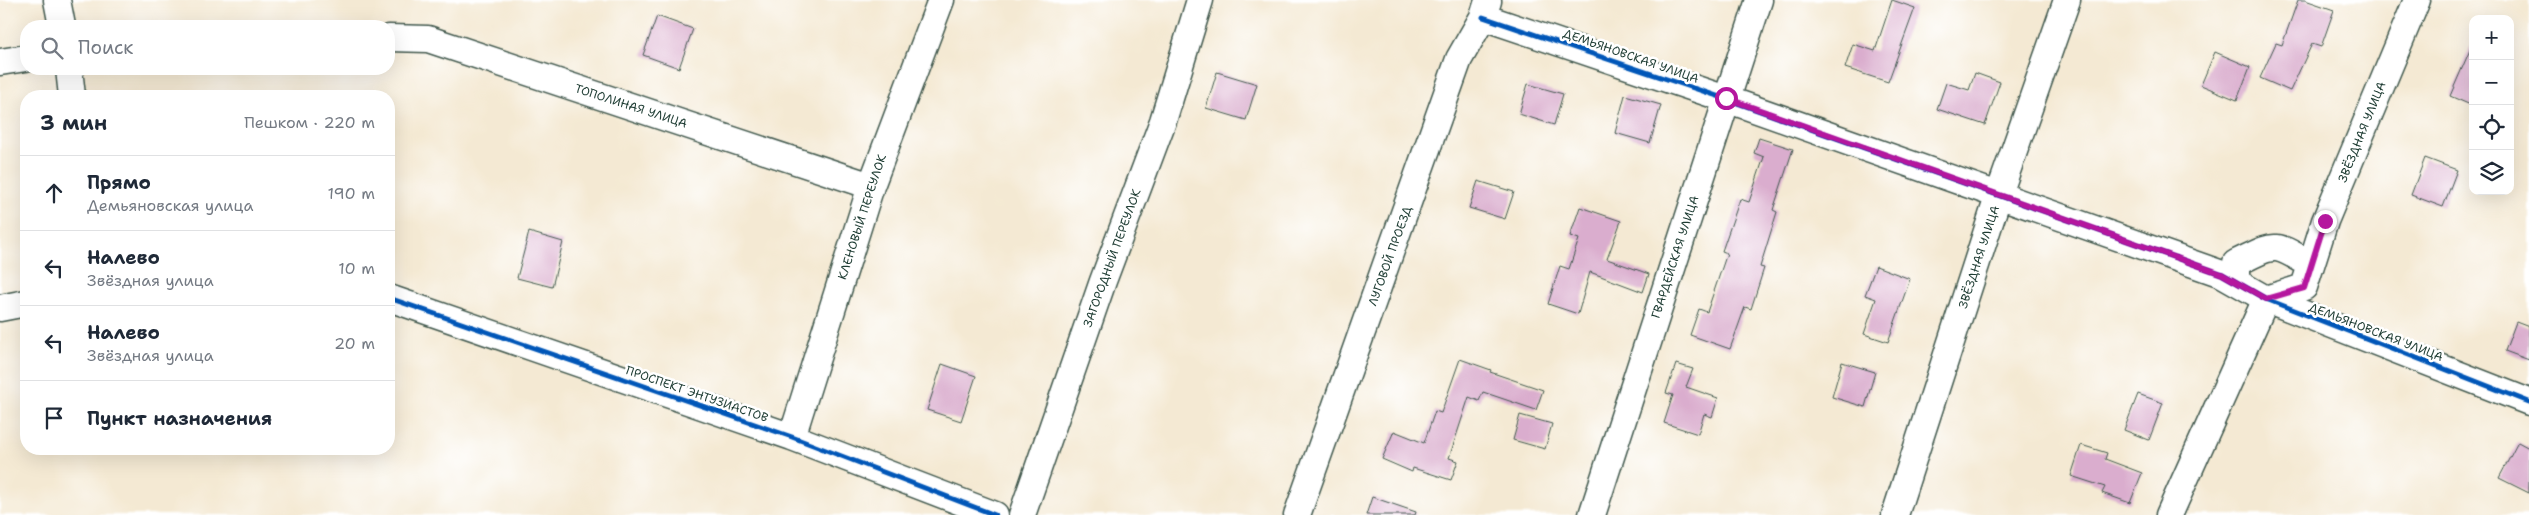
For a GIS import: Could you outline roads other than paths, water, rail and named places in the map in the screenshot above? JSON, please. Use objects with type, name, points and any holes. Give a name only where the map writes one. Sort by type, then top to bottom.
[{"type":"street","points":[[57,0],[61,20]]},
{"type":"street","name":"КЛЕНОВЫЙ ПЕРЕУЛОК","points":[[792,437],[871,186],[941,0]]},
{"type":"street","name":"ЗАГОРОДНЫЙ ПЕРЕУЛОК","points":[[1022,515],[1103,281],[1163,120],[1200,0]]},
{"type":"street","name":"ГВАРДЕЙСКАЯ УЛИЦА","points":[[1592,515],[1759,0]]},
{"type":"street","name":"ЗВЁЗДНАЯ УЛИЦА","points":[[1895,515],[1999,194],[2067,0]]},
{"type":"street","name":"ЗВЁЗДНАЯ УЛИЦА","points":[[2266,299],[2304,288],[2325,221],[2416,0]]},
{"type":"street","name":"ДЕМЬЯНОВСКАЯ УЛИЦА","points":[[1486,8],[1726,98],[2222,274],[2266,299],[2529,402]]},
{"type":"street","name":"ЛУГОВОЙ ПРОЕЗД","points":[[1297,515],[1460,59],[1486,8]]},
{"type":"street","name":"ТОПОЛИНАЯ УЛИЦА","points":[[395,38],[428,40],[871,186]]},
{"type":"street","points":[[0,62],[20,59]]},
{"type":"street","points":[[70,75],[71,90]]},
{"type":"street","points":[[2236,281],[2236,263],[2269,247],[2282,247],[2311,265]]},
{"type":"street","points":[[2169,515],[2266,299]]},
{"type":"street","name":"ПРОСПЕКТ ЭНТУЗИАСТОВ","points":[[395,300],[792,437],[995,515]]},
{"type":"street","points":[[0,308],[20,304]]}]
